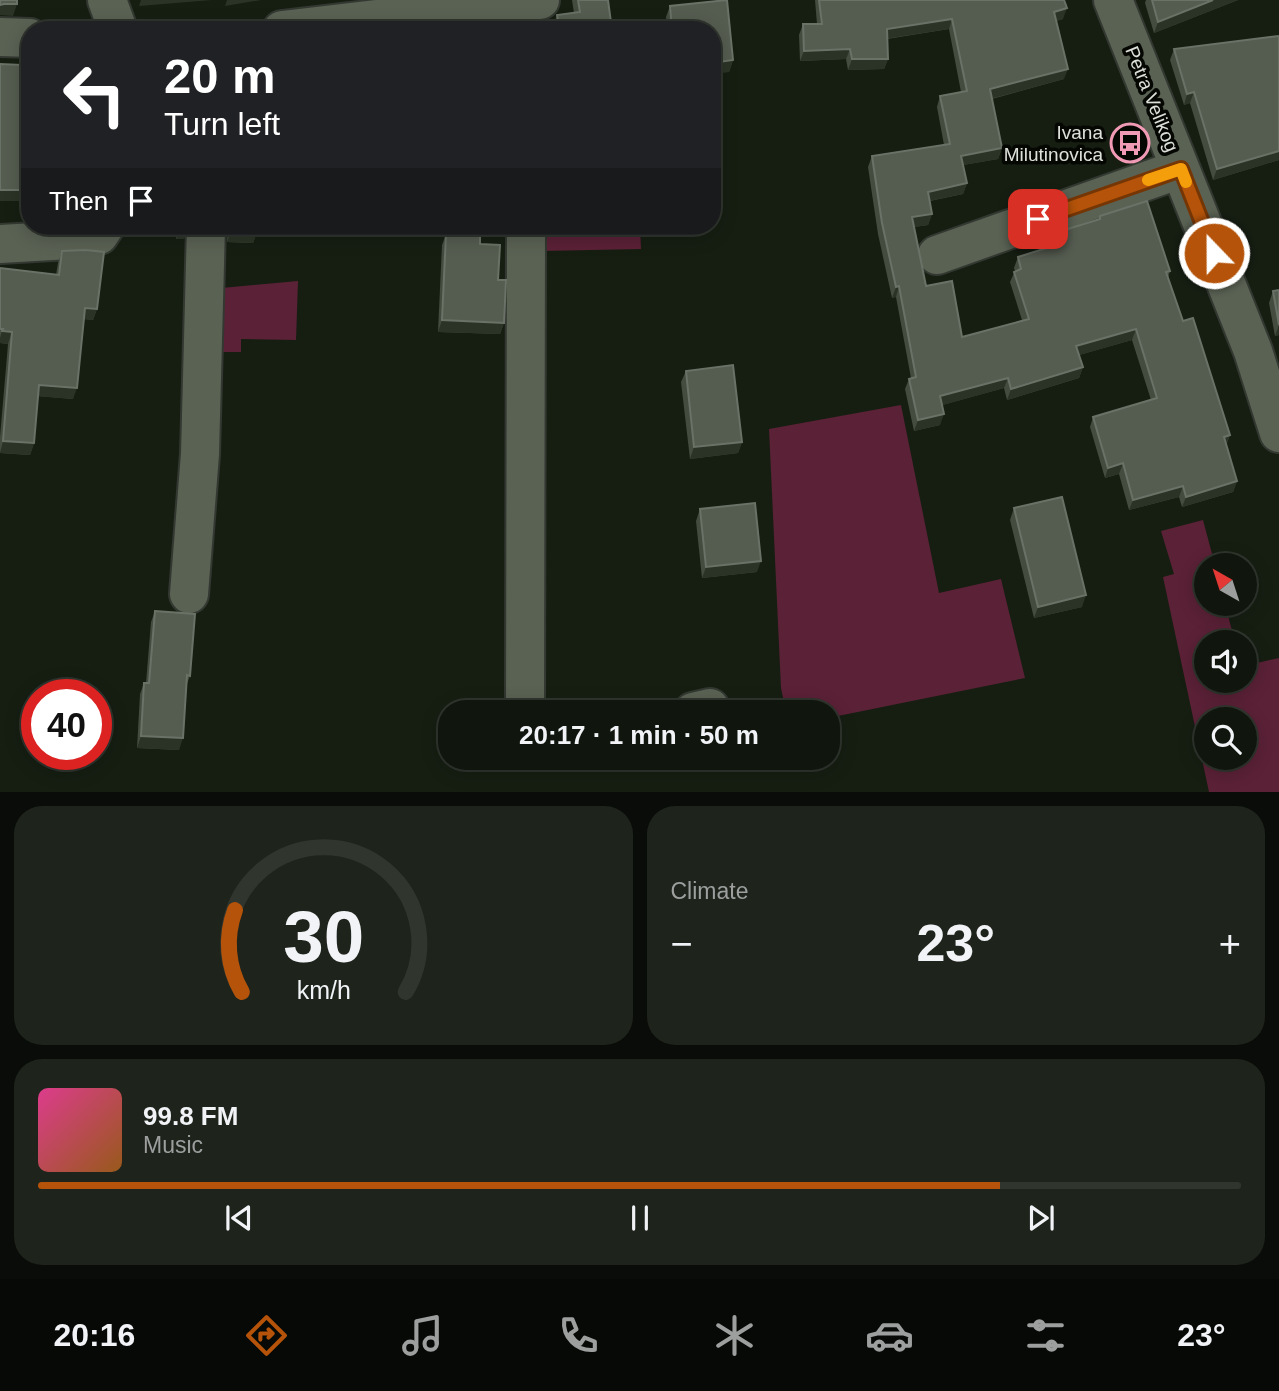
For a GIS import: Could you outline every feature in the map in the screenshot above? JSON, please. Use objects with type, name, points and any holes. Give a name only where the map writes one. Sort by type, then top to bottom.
[{"type":"street","points":[[107,0],[115,21]]},
{"type":"street","name":"Petra Velikog","points":[[1113,0],[1253,351],[1279,433]]},
{"type":"street","points":[[394,21],[531,10]]},
{"type":"street","points":[[0,37],[21,38]]},
{"type":"street","points":[[937,254],[1181,169]]},
{"type":"street","points":[[0,244],[86,239],[96,235]]},
{"type":"street","points":[[189,594],[200,454],[206,235]]},
{"type":"street","points":[[525,700],[526,235]]},
{"type":"shaded area","points":[[542,235],[640,235],[641,249],[541,251]]},
{"type":"shaded area","points":[[298,281],[296,340],[241,339],[241,352],[208,352],[211,289]]},
{"type":"shaded area","points":[[901,405],[939,593],[1001,579],[1025,678],[840,716],[840,700],[784,700],[769,429]]},
{"type":"shaded area","points":[[1203,520],[1212,553],[1194,553],[1194,616],[1228,616],[1232,630],[1194,630],[1194,693],[1257,693],[1257,663],[1279,658],[1279,792],[1209,792],[1204,770],[1257,770],[1257,707],[1194,707],[1194,722],[1163,577],[1174,574],[1161,531]]},
{"type":"building","points":[[0,0],[17,0],[17,4],[0,5]]},
{"type":"building","points":[[578,0],[608,0],[611,21],[558,21],[557,15],[580,12]]},
{"type":"building","points":[[727,0],[733,60],[721,62],[721,21],[671,21],[670,6]]},
{"type":"building","points":[[819,0],[1064,0],[1067,8],[1054,12],[1068,69],[990,89],[1002,148],[961,156],[967,183],[928,192],[932,214],[912,217],[926,286],[952,281],[962,337],[1029,319],[1014,272],[1021,269],[1018,257],[1056,245],[1052,234],[1147,201],[1170,271],[1166,272],[1183,321],[1193,318],[1230,435],[1224,437],[1237,481],[1186,497],[1183,486],[1133,500],[1123,463],[1108,468],[1093,417],[1157,398],[1136,329],[1076,346],[1083,367],[1011,389],[1008,378],[940,396],[944,414],[918,420],[909,379],[916,377],[899,286],[896,287],[882,223],[872,156],[950,144],[940,96],[967,91],[952,19],[887,29],[888,59],[852,59],[850,49],[804,51],[803,24],[822,24]]},
{"type":"building","points":[[1152,0],[1213,0],[1158,22]]},
{"type":"building","points":[[1279,36],[1279,151],[1217,169],[1194,92],[1187,94],[1174,49]]},
{"type":"building","points":[[0,64],[21,65],[21,190],[0,190]]},
{"type":"building","points":[[446,235],[480,236],[480,244],[500,245],[498,280],[506,280],[504,323],[442,320]]},
{"type":"building","points":[[62,251],[104,252],[97,309],[85,308],[77,388],[39,385],[34,443],[3,441],[12,332],[0,329],[0,268],[59,275]]},
{"type":"building","points":[[1279,290],[1279,325],[1273,291]]},
{"type":"building","points":[[733,365],[742,442],[694,447],[686,371]]},
{"type":"building","points":[[1062,497],[1086,595],[1038,607],[1014,508]]},
{"type":"building","points":[[755,503],[761,561],[706,567],[700,509]]},
{"type":"building","points":[[155,611],[195,614],[183,738],[141,736],[144,683],[149,683]]},
{"type":"slow traffic","points":[[1148,180],[1181,169],[1186,182]]},
{"type":"place","name":"Ivana Milutinovica","points":[[1130,143]]},
{"type":"route","points":[[1038,219],[1181,169],[1214,253]]}]
